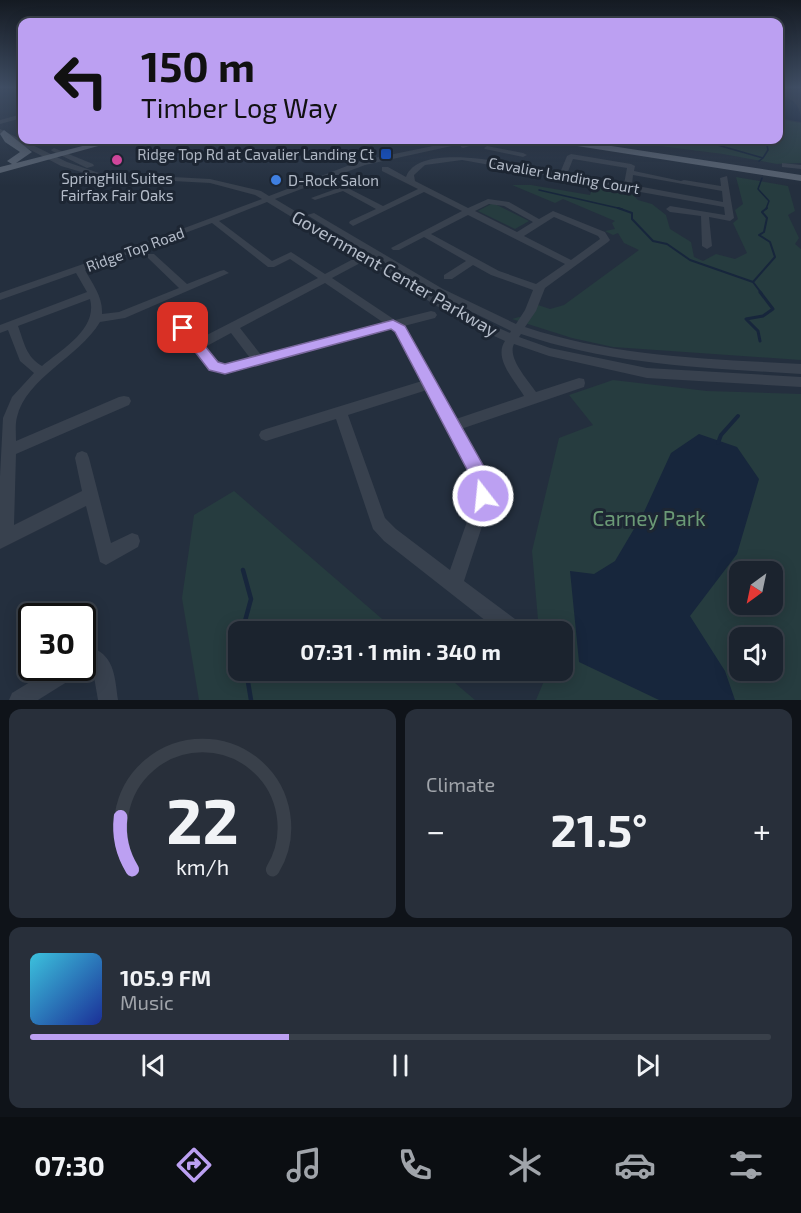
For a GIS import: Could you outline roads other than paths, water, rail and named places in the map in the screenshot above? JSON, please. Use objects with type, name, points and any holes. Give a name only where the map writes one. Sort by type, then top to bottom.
[{"type":"main road","points":[[1,127],[8,140],[27,152],[12,161]]},
{"type":"main road","points":[[0,163],[54,155],[88,144]]},
{"type":"main road","points":[[0,170],[99,144]]},
{"type":"main road","points":[[585,144],[801,176]]},
{"type":"main road","points":[[606,144],[801,176]]},
{"type":"street","points":[[1,127],[18,133]]},
{"type":"street","name":"Government Center Parkway","points":[[1,127],[18,136]]},
{"type":"street","name":"Government Center Parkway","points":[[33,144],[98,175],[210,181],[275,197],[515,334],[619,356],[660,362],[801,369]]},
{"type":"street","name":"Government Center Parkway","points":[[37,144],[54,155],[116,172],[237,179],[267,188],[275,197],[364,257],[465,318],[593,363],[647,373],[801,382]]},
{"type":"street","name":"Ridge Top Road","points":[[0,297],[275,197],[410,153],[451,144]]},
{"type":"street","name":"Ridge Top Road","points":[[410,153],[461,144]]},
{"type":"street","points":[[516,166],[528,147]]},
{"type":"street","points":[[487,148],[523,155]]},
{"type":"street","points":[[410,153],[426,162],[410,175],[411,182]]},
{"type":"street","points":[[563,175],[571,156],[631,166],[628,185]]},
{"type":"street","name":"Cavalier Landing Court","points":[[426,162],[462,158],[628,185],[729,205]]},
{"type":"street","points":[[785,165],[801,167]]},
{"type":"street","points":[[385,168],[570,263]]},
{"type":"street","points":[[677,170],[681,181],[678,196]]},
{"type":"street","points":[[630,172],[726,189]]},
{"type":"street","points":[[669,209],[726,219],[731,217],[724,178]]},
{"type":"street","points":[[315,198],[344,188],[383,209]]},
{"type":"street","points":[[353,223],[424,189]]},
{"type":"street","points":[[396,248],[488,201],[496,201],[539,222]]},
{"type":"street","points":[[517,236],[553,214],[604,237],[605,240],[570,263],[539,289],[530,311],[506,348],[507,358],[533,399]]},
{"type":"street","points":[[705,216],[707,246]]},
{"type":"street","points":[[213,220],[271,265],[291,255],[400,329],[482,480],[483,496],[454,584]]},
{"type":"street","points":[[424,234],[495,273],[539,289]]},
{"type":"street","points":[[152,256],[185,288]]},
{"type":"street","points":[[198,345],[364,257]]},
{"type":"street","points":[[448,277],[472,261]]},
{"type":"street","points":[[2,540],[10,418],[13,407],[25,388],[40,372],[80,342],[97,319],[97,304],[79,269]]},
{"type":"street","points":[[97,319],[121,315],[224,273]]},
{"type":"street","points":[[0,329],[92,294]]},
{"type":"street","points":[[183,328],[219,369],[430,315]]},
{"type":"street","points":[[12,324],[24,362],[40,372]]},
{"type":"street","points":[[233,327],[257,359]]},
{"type":"street","points":[[452,426],[579,383]]},
{"type":"street","points":[[266,435],[430,384]]},
{"type":"street","points":[[8,451],[124,401]]},
{"type":"street","points":[[340,412],[380,523],[390,535],[502,621]]},
{"type":"street","points":[[82,458],[106,556],[132,541]]},
{"type":"street","points":[[2,540],[91,495]]},
{"type":"street","points":[[96,661],[102,666],[108,700]]},
{"type":"street","points":[[19,700],[50,681]]},
{"type":"water","points":[[699,434],[737,447],[759,479],[737,554],[729,561],[729,565],[690,616],[725,671],[735,700],[659,700],[579,662],[570,571],[594,574],[615,561],[644,512],[671,453]]},
{"type":"waterway","points":[[714,144],[763,158]]},
{"type":"waterway","points":[[763,158],[768,150],[767,144]]},
{"type":"waterway","points":[[759,161],[763,158]]},
{"type":"waterway","points":[[762,178],[758,189],[769,201],[766,209]]},
{"type":"waterway","points":[[539,190],[619,208]]},
{"type":"waterway","points":[[619,208],[632,213],[632,219],[653,241],[667,244],[690,260],[753,282]]},
{"type":"waterway","points":[[753,282],[775,257],[770,242],[759,235],[764,232],[767,218],[762,212],[766,209]]},
{"type":"waterway","points":[[753,282],[762,294]]},
{"type":"waterway","points":[[760,292],[773,309],[763,316],[746,319],[758,331],[760,341]]},
{"type":"waterway","points":[[718,443],[721,435],[738,416]]},
{"type":"waterway","points":[[243,570],[251,599],[245,621]]},
{"type":"waterway","points":[[248,681],[251,700]]},
{"type":"place","name":"Ridge Top Rd at Cavalier Landing Ct","points":[[386,154]]},
{"type":"place","name":"SpringHill Suites Fairfax Fair Oaks","points":[[117,160]]},
{"type":"place","name":"D-Rock Salon","points":[[276,180]]},
{"type":"park label","name":"Carney Park","points":[[649,517]]}]
